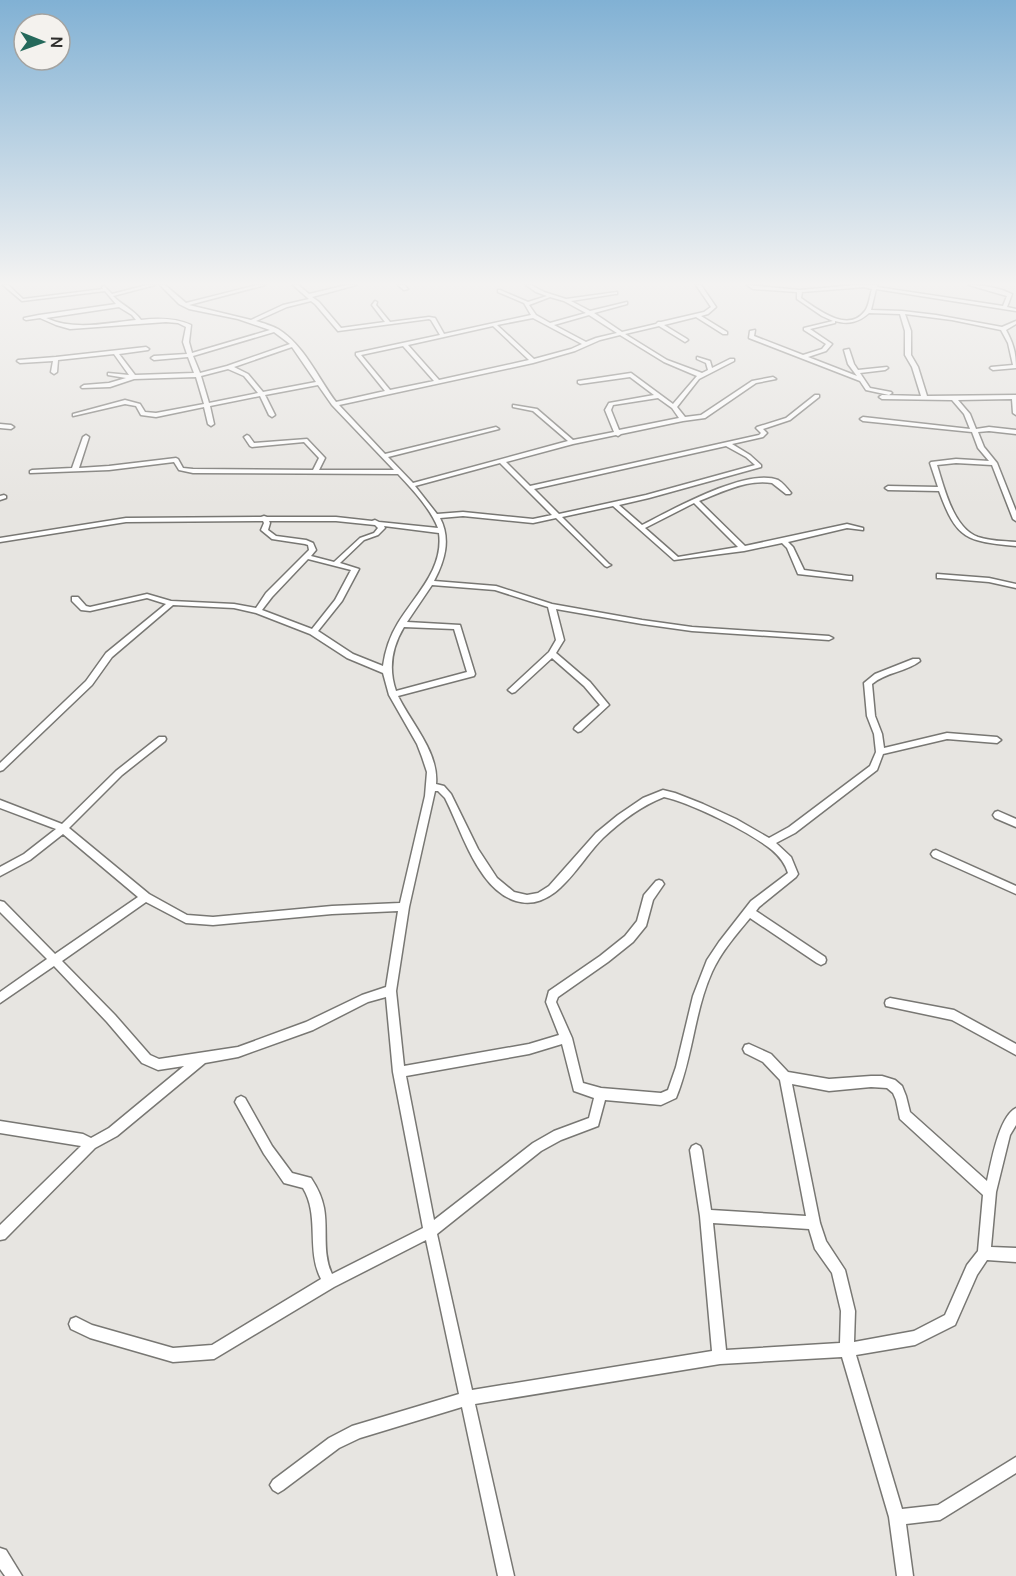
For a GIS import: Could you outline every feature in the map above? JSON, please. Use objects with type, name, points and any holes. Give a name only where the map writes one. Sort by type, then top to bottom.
[{"type":"street","points":[[54,372],[56,359]]},
{"type":"street","points":[[20,361],[61,359]]},
{"type":"street","points":[[120,359],[133,377]]},
{"type":"street","points":[[191,359],[211,424]]},
{"type":"street","points":[[110,374],[133,377],[198,375],[254,359]]},
{"type":"street","points":[[302,359],[334,404],[411,485],[435,516],[442,531],[440,562],[432,583],[401,624],[388,654],[387,671],[394,694],[430,767],[430,787],[404,907],[391,991],[399,1072],[430,1231],[506,1576]]},
{"type":"street","points":[[362,359],[388,392]]},
{"type":"street","points":[[417,359],[436,381]]},
{"type":"street","points":[[334,404],[541,359]]},
{"type":"street","points":[[659,359],[667,364],[701,375]]},
{"type":"street","points":[[700,359],[708,362],[710,370]]},
{"type":"street","points":[[808,359],[862,380]]},
{"type":"street","points":[[849,359],[862,380],[873,391],[910,396]]},
{"type":"street","points":[[910,359],[924,396]]},
{"type":"street","points":[[674,407],[689,386],[701,375],[732,360]]},
{"type":"street","points":[[993,368],[1016,365]]},
{"type":"street","points":[[229,367],[246,375],[262,394],[272,415]]},
{"type":"street","points":[[857,372],[885,368]]},
{"type":"street","points":[[580,382],[626,374],[635,377],[674,407],[683,419]]},
{"type":"street","points":[[84,387],[110,385],[133,377]]},
{"type":"street","points":[[411,485],[572,442],[703,417],[754,382],[773,380]]},
{"type":"street","points":[[75,415],[125,402],[138,405],[143,414],[156,415],[206,403],[318,383]]},
{"type":"street","points":[[618,435],[608,410],[611,404],[657,396]]},
{"type":"street","points":[[529,488],[761,436],[764,433],[759,428],[788,419],[817,396]]},
{"type":"street","points":[[882,397],[1015,397],[1016,413]]},
{"type":"street","points":[[954,398],[967,414],[981,448],[994,464],[1016,519]]},
{"type":"street","points":[[515,406],[535,410],[572,442]]},
{"type":"street","points":[[863,419],[975,431],[989,429],[1016,432]]},
{"type":"street","points":[[0,426],[10,428]]},
{"type":"street","points":[[383,456],[496,429]]},
{"type":"street","points":[[75,469],[86,437]]},
{"type":"street","points":[[247,437],[252,445],[260,446],[305,440],[322,458],[316,470]]},
{"type":"street","points":[[435,516],[463,514],[533,521],[614,504],[759,466],[748,456],[727,444]]},
{"type":"street","points":[[32,472],[176,460],[181,469],[185,470],[398,472]]},
{"type":"street","points":[[502,461],[607,565]]},
{"type":"street","points":[[994,464],[935,461],[933,463],[958,525],[964,532],[987,541],[1016,544]]},
{"type":"street","points":[[641,528],[695,500],[729,487],[767,480],[776,481],[788,493]]},
{"type":"street","points":[[888,488],[942,489]]},
{"type":"street","points":[[695,500],[744,549]]},
{"type":"street","points":[[614,504],[676,559],[744,549],[848,526],[861,529]]},
{"type":"street","points":[[258,611],[269,595],[313,550],[311,544],[270,536],[264,530],[267,522],[264,518]]},
{"type":"street","points":[[0,540],[126,520],[336,519],[442,531]]},
{"type":"street","points":[[335,564],[362,539],[379,531],[381,528],[375,522]]},
{"type":"street","points":[[784,541],[790,547],[801,572],[849,578]]},
{"type":"street","points":[[307,557],[353,567],[354,573],[338,601],[314,632]]},
{"type":"street","points":[[940,576],[989,580],[1016,586]]},
{"type":"street","points":[[432,583],[496,588],[551,606],[692,628],[829,638]]},
{"type":"street","points":[[75,599],[84,608],[90,609],[147,596],[171,603],[234,606],[258,611],[314,632],[350,656],[387,671]]},
{"type":"street","points":[[0,768],[89,682],[109,655],[171,603]]},
{"type":"street","points":[[512,690],[552,654],[560,640],[551,606]]},
{"type":"street","points":[[394,694],[471,674],[457,627],[401,624]]},
{"type":"street","points":[[552,654],[587,684],[605,705],[578,729]]},
{"type":"street","points":[[769,842],[792,830],[874,768],[880,752],[878,734],[871,716],[868,683],[874,677],[898,671],[916,661]]},
{"type":"street","points":[[880,752],[947,736],[997,740]]},
{"type":"street","points":[[0,872],[27,857],[63,828],[119,773],[162,739]]},
{"type":"street","points":[[430,787],[441,788],[448,796],[494,880],[521,900],[531,901],[545,896],[576,866],[597,837],[635,809],[663,793],[680,797],[769,842],[793,866],[793,874],[755,903],[722,946],[703,980],[681,1071],[672,1094],[661,1099],[601,1094],[579,1087],[566,1038],[550,1002],[553,994],[629,939],[642,923],[648,898],[659,884]]},
{"type":"street","points":[[0,804],[63,828],[85,844],[120,878],[145,897],[186,919],[213,921],[332,910],[404,907]]},
{"type":"street","points":[[999,815],[1016,823]]},
{"type":"street","points":[[936,854],[1016,890]]},
{"type":"street","points":[[0,999],[52,959],[94,936],[145,897]]},
{"type":"street","points":[[0,905],[52,959],[82,985],[146,1059],[158,1065],[238,1052],[309,1026],[366,998],[391,991]]},
{"type":"street","points":[[749,912],[821,960]]},
{"type":"street","points":[[890,1003],[954,1015],[1016,1050]]},
{"type":"street","points":[[399,1072],[528,1049],[566,1038]]},
{"type":"street","points":[[749,1049],[767,1058],[784,1077],[820,1244],[838,1270],[848,1311],[847,1350],[897,1517],[905,1576]]},
{"type":"street","points":[[0,1234],[91,1144],[113,1132],[202,1059]]},
{"type":"street","points":[[784,1077],[833,1086],[882,1080],[895,1085],[904,1098],[904,1115],[990,1192]]},
{"type":"street","points":[[76,1323],[90,1331],[173,1355],[214,1352],[329,1282],[430,1231],[537,1147],[558,1135],[594,1122],[601,1094]]},
{"type":"street","points":[[241,1102],[268,1150],[288,1179],[307,1182],[313,1189],[321,1222],[317,1243],[322,1272],[329,1282]]},
{"type":"street","points":[[278,1485],[334,1443],[357,1431],[468,1398],[720,1357],[847,1350],[915,1338],[950,1320],[972,1270],[984,1253],[990,1192],[1005,1133],[1016,1114]]},
{"type":"street","points":[[0,1127],[83,1140],[91,1144]]},
{"type":"street","points":[[696,1150],[706,1216],[720,1357]]},
{"type":"street","points":[[706,1216],[814,1222]]},
{"type":"street","points":[[984,1253],[1016,1255]]},
{"type":"street","points":[[897,1517],[940,1512],[1016,1464]]},
{"type":"street","points":[[0,1556],[14,1576]]}]
